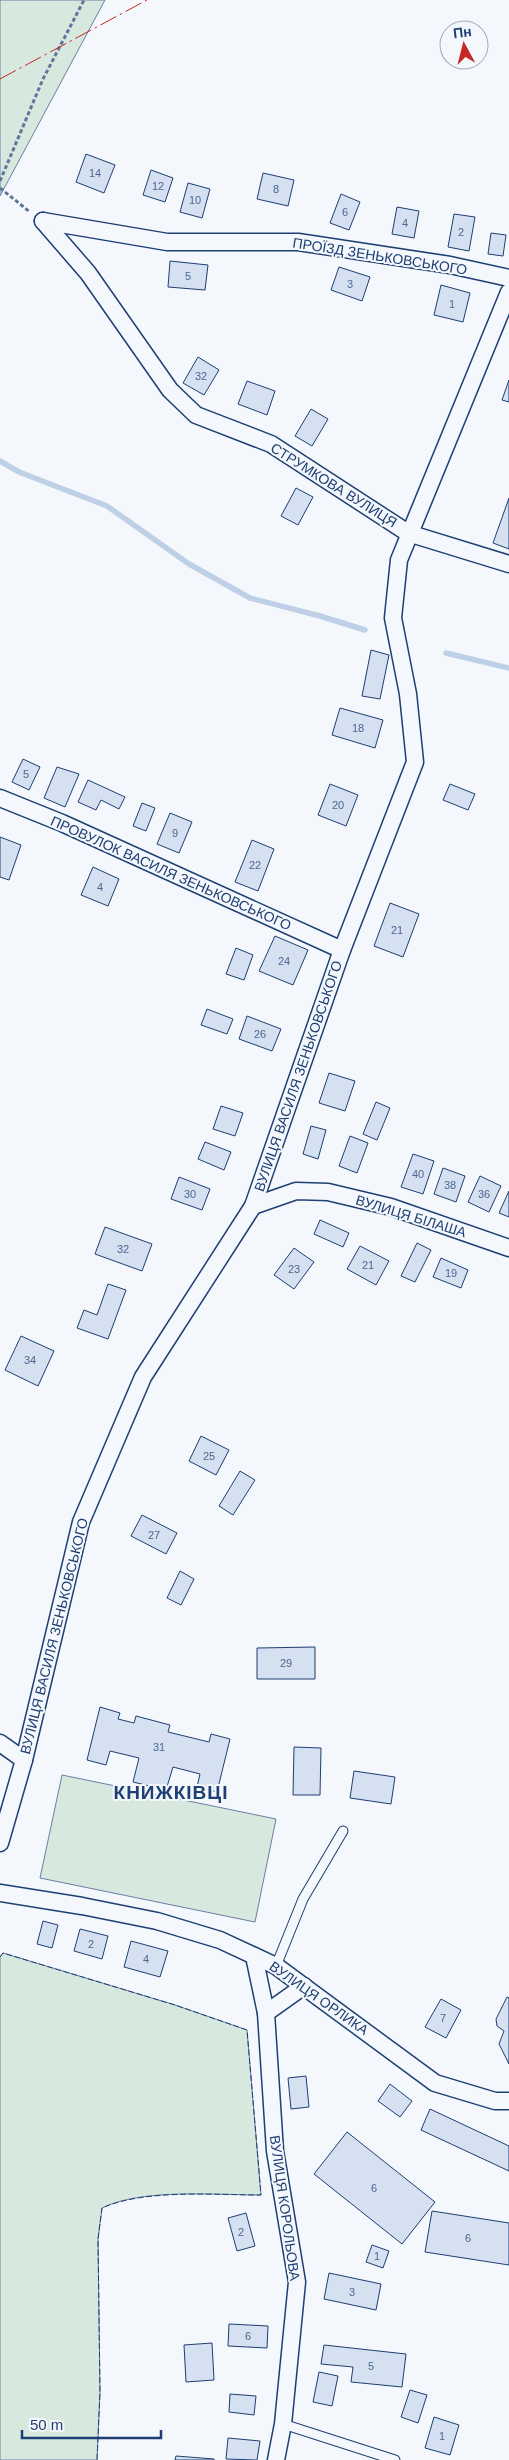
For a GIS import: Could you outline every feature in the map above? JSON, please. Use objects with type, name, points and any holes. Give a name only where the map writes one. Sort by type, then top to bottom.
[{"type":"street","name":"ПРОЇЗД ЗЕНЬКОВСЬКОГО","points":[[43,221],[167,242],[298,242],[450,265],[509,278]]},
{"type":"street","name":"СТРУМКОВА ВУЛИЦЯ","points":[[43,221],[88,273],[170,390],[196,414],[271,444],[408,533],[509,564]]},
{"type":"street","name":"ВУЛИЦЯ ВАСИЛЯ ЗЕНЬКОВСЬКОГО","points":[[0,1843],[24,1760],[81,1522],[143,1377],[253,1206],[342,950],[415,762],[408,694],[393,618],[399,560],[408,533],[509,292]]},
{"type":"street","name":"ПРОВУЛОК ВАСИЛЯ ЗЕНЬКОВСЬКОГО","points":[[0,798],[342,950]]},
{"type":"street","name":"ВУЛИЦЯ БІЛАША","points":[[253,1206],[296,1191],[328,1192],[391,1206],[509,1248]]},
{"type":"street","points":[[0,1742],[24,1760]]},
{"type":"street","name":"ВУЛИЦЯ ОРЛИКА","points":[[0,1893],[82,1906],[157,1921],[220,1940],[276,1966],[436,2082],[495,2100],[509,2101]]},
{"type":"street","name":"ВУЛИЦЯ КОРОЛЬОВА","points":[[254,1956],[266,2013],[275,2151],[297,2282],[283,2424],[276,2460]]},
{"type":"street","points":[[266,2013],[304,1986]]},
{"type":"lane","points":[[276,1966],[302,1899],[343,1831]]},
{"type":"lane","points":[[283,2424],[394,2460]]},
{"type":"path","points":[[0,181],[43,79],[84,0]]},
{"type":"path","points":[[0,188],[43,221]]},
{"type":"shaded area","points":[[0,0],[105,0],[0,196]]},
{"type":"shaded area","points":[[62,1775],[276,1819],[255,1922],[40,1878]]},
{"type":"shaded area","points":[[3,1953],[175,2005],[247,2030],[261,2195],[158,2195],[118,2202],[102,2208],[98,2239],[100,2392],[97,2460],[0,2460],[0,1957]]},
{"type":"building","points":[[86,154],[115,165],[104,193],[76,182]]},
{"type":"building","points":[[151,170],[173,178],[165,202],[143,195]]},
{"type":"building","points":[[263,173],[294,180],[288,206],[257,199]]},
{"type":"building","points":[[188,183],[210,189],[202,218],[180,212]]},
{"type":"building","points":[[341,194],[360,202],[349,230],[330,223]]},
{"type":"building","points":[[397,207],[419,211],[414,238],[392,234]]},
{"type":"building","points":[[454,214],[475,217],[469,251],[448,247]]},
{"type":"building","points":[[491,233],[506,235],[503,256],[488,254]]},
{"type":"building","points":[[170,261],[208,265],[205,290],[168,287]]},
{"type":"building","points":[[339,267],[370,277],[362,301],[331,290]]},
{"type":"building","points":[[441,285],[470,293],[463,322],[434,315]]},
{"type":"building","points":[[198,357],[219,370],[204,395],[183,383]]},
{"type":"building","points":[[509,380],[509,402],[502,400]]},
{"type":"building","points":[[247,381],[275,391],[267,415],[238,404]]},
{"type":"building","points":[[311,409],[328,419],[312,446],[295,436]]},
{"type":"building","points":[[296,488],[313,497],[298,525],[281,516]]},
{"type":"building","points":[[509,498],[509,549],[493,543]]},
{"type":"building","points":[[371,650],[389,655],[380,699],[362,696]]},
{"type":"building","points":[[340,708],[383,720],[375,748],[332,735]]},
{"type":"building","points":[[23,759],[40,767],[29,790],[12,782]]},
{"type":"building","points":[[57,767],[79,774],[65,807],[44,798]]},
{"type":"building","points":[[88,780],[125,797],[119,809],[101,800],[96,810],[78,802]]},
{"type":"building","points":[[330,784],[358,795],[346,826],[318,815]]},
{"type":"building","points":[[450,784],[475,794],[468,810],[443,800]]},
{"type":"building","points":[[142,803],[155,808],[146,831],[133,826]]},
{"type":"building","points":[[170,813],[192,822],[179,853],[157,844]]},
{"type":"building","points":[[0,837],[21,845],[9,880],[0,877]]},
{"type":"building","points":[[252,840],[274,849],[258,891],[235,882]]},
{"type":"building","points":[[93,867],[119,879],[108,906],[81,895]]},
{"type":"building","points":[[390,903],[419,914],[403,957],[374,946]]},
{"type":"building","points":[[275,936],[308,950],[293,985],[259,971]]},
{"type":"building","points":[[236,948],[253,955],[244,980],[226,974]]},
{"type":"building","points":[[207,1009],[233,1019],[227,1034],[201,1025]]},
{"type":"building","points":[[247,1016],[281,1029],[272,1051],[239,1039]]},
{"type":"building","points":[[329,1073],[355,1081],[345,1111],[319,1103]]},
{"type":"building","points":[[376,1102],[390,1108],[377,1140],[363,1134]]},
{"type":"building","points":[[221,1106],[243,1113],[235,1136],[213,1129]]},
{"type":"building","points":[[311,1126],[326,1130],[318,1159],[303,1154]]},
{"type":"building","points":[[350,1136],[368,1143],[357,1173],[339,1166]]},
{"type":"building","points":[[205,1142],[231,1152],[224,1170],[198,1159]]},
{"type":"building","points":[[413,1154],[434,1161],[423,1194],[401,1187]]},
{"type":"building","points":[[443,1168],[465,1176],[456,1202],[434,1194]]},
{"type":"building","points":[[480,1176],[501,1186],[489,1212],[468,1202]]},
{"type":"building","points":[[179,1177],[210,1189],[202,1210],[171,1199]]},
{"type":"building","points":[[509,1191],[509,1217],[499,1213]]},
{"type":"building","points":[[320,1220],[349,1233],[343,1247],[314,1234]]},
{"type":"building","points":[[105,1227],[152,1244],[142,1271],[95,1254]]},
{"type":"building","points":[[417,1243],[431,1250],[415,1282],[401,1276]]},
{"type":"building","points":[[360,1246],[389,1261],[376,1285],[347,1269]]},
{"type":"building","points":[[294,1248],[314,1262],[294,1289],[274,1275]]},
{"type":"building","points":[[441,1258],[468,1270],[461,1288],[433,1277]]},
{"type":"building","points":[[108,1284],[126,1290],[108,1339],[77,1328],[84,1310],[97,1315]]},
{"type":"building","points":[[21,1336],[54,1351],[38,1386],[5,1370]]},
{"type":"building","points":[[201,1436],[229,1450],[216,1475],[189,1461]]},
{"type":"building","points":[[240,1471],[255,1480],[233,1515],[219,1506]]},
{"type":"building","points":[[142,1515],[177,1533],[166,1554],[131,1536]]},
{"type":"building","points":[[180,1571],[194,1579],[181,1605],[167,1598]]},
{"type":"building","points":[[315,1647],[315,1679],[257,1679],[257,1648]]},
{"type":"building","points":[[100,1707],[120,1713],[118,1719],[134,1723],[136,1716],[170,1725],[168,1732],[209,1742],[211,1734],[230,1739],[217,1792],[197,1787],[200,1774],[173,1767],[166,1790],[133,1782],[139,1758],[110,1751],[106,1765],[87,1760]]},
{"type":"building","points":[[294,1747],[321,1748],[320,1795],[293,1795]]},
{"type":"building","points":[[354,1771],[395,1777],[391,1804],[350,1798]]},
{"type":"building","points":[[43,1921],[58,1925],[52,1948],[37,1944]]},
{"type":"building","points":[[80,1929],[108,1936],[102,1959],[74,1951]]},
{"type":"building","points":[[131,1941],[168,1951],[160,1977],[124,1967]]},
{"type":"building","points":[[507,1997],[509,1998],[509,2064],[499,2044],[504,2031],[497,2026],[496,2019]]},
{"type":"building","points":[[441,1999],[461,2010],[446,2038],[425,2027]]},
{"type":"building","points":[[306,2076],[309,2107],[291,2109],[288,2078]]},
{"type":"building","points":[[390,2084],[412,2101],[400,2117],[378,2101]]},
{"type":"building","points":[[430,2109],[509,2146],[509,2171],[421,2130]]},
{"type":"building","points":[[347,2132],[435,2202],[402,2244],[314,2174]]},
{"type":"building","points":[[432,2211],[509,2223],[509,2265],[425,2252]]},
{"type":"building","points":[[246,2213],[255,2246],[237,2251],[228,2218]]},
{"type":"building","points":[[372,2245],[389,2251],[383,2268],[366,2262]]},
{"type":"building","points":[[329,2273],[381,2284],[376,2310],[324,2299]]},
{"type":"building","points":[[229,2324],[268,2326],[267,2348],[228,2346]]},
{"type":"building","points":[[212,2343],[214,2380],[186,2382],[184,2345]]},
{"type":"building","points":[[324,2345],[406,2354],[402,2387],[351,2382],[353,2367],[321,2364]]},
{"type":"building","points":[[319,2372],[338,2376],[332,2406],[313,2402]]},
{"type":"building","points":[[410,2390],[427,2395],[418,2423],[401,2417]]},
{"type":"building","points":[[230,2394],[256,2396],[254,2415],[229,2412]]},
{"type":"building","points":[[434,2417],[459,2425],[450,2455],[425,2448]]},
{"type":"building","points":[[228,2438],[260,2441],[257,2460],[226,2459]]},
{"type":"building","points":[[176,2456],[214,2459],[214,2460],[175,2460]]},
{"type":"waterway","points":[[0,461],[19,472],[107,506],[189,564],[250,598],[365,630]]},
{"type":"waterway","points":[[446,653],[509,668]]},
{"type":"fence","points":[[0,1957],[3,1953],[175,2005],[247,2030],[261,2195],[180,2194],[138,2198],[102,2208],[98,2239],[100,2392],[97,2460]]},
{"type":"power","points":[[0,79],[147,0]]},
{"type":"district","name":"КНИЖКІВЦІ","points":[[171,1792]]}]
